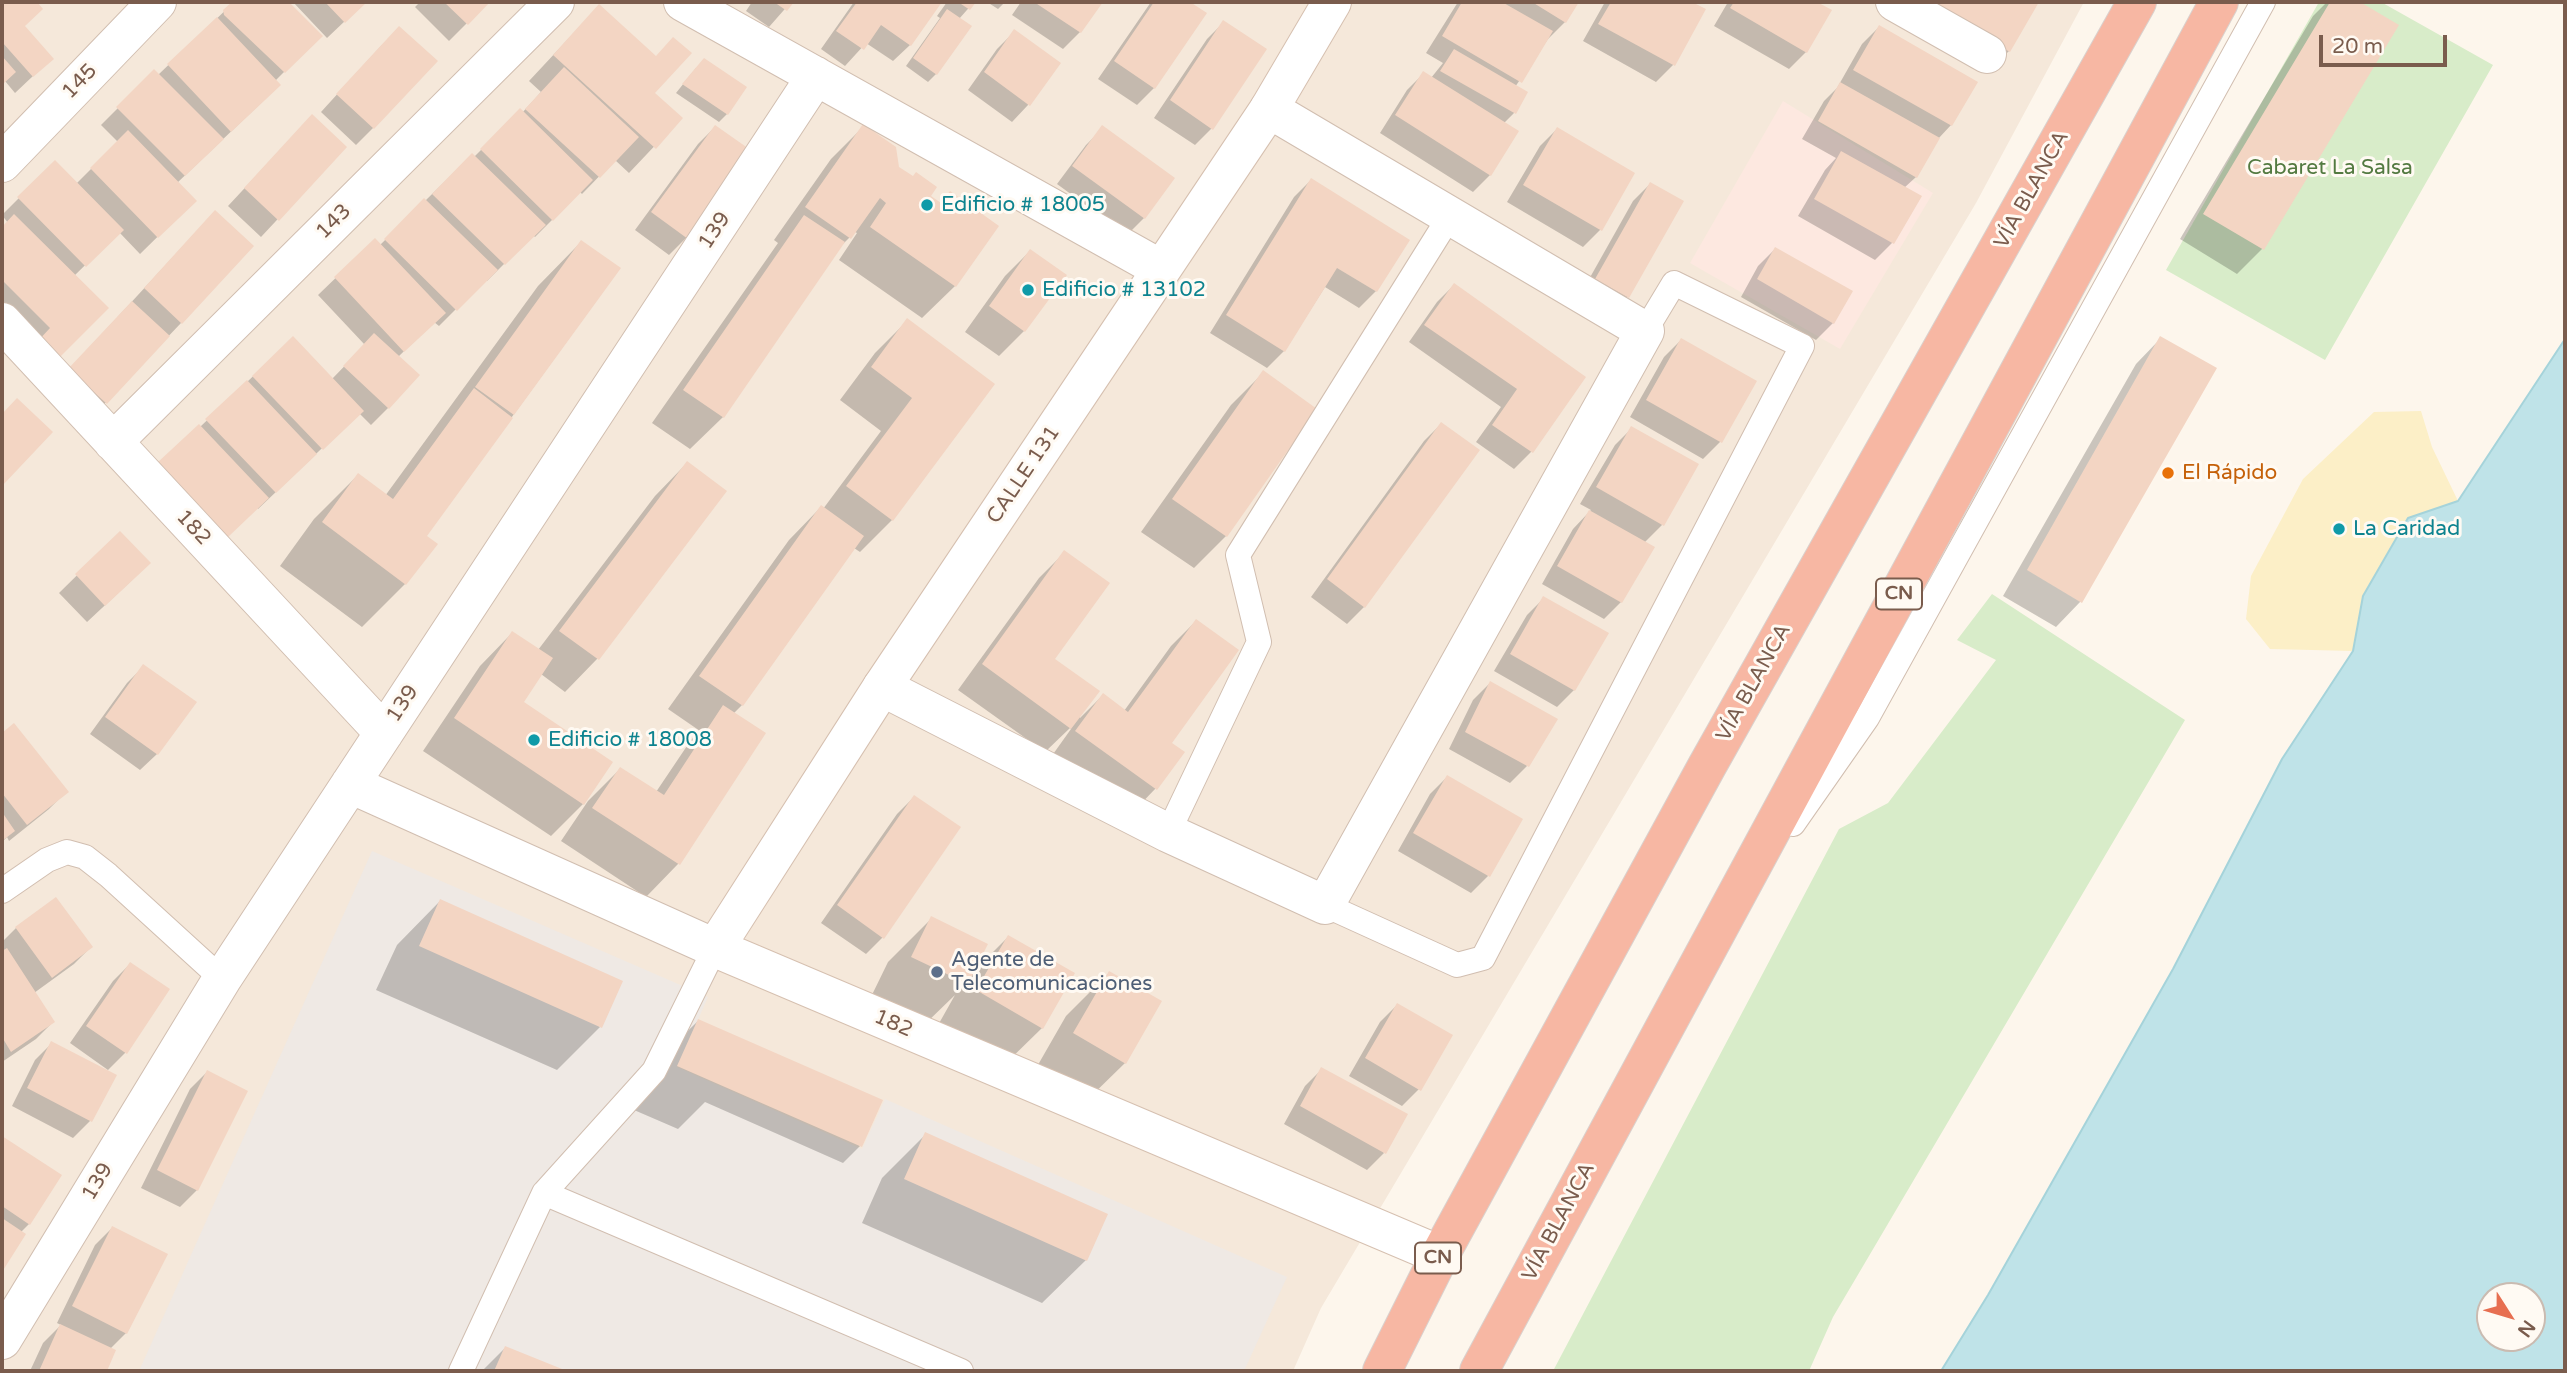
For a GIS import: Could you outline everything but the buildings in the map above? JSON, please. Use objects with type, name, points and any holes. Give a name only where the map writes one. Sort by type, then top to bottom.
[{"type":"highway","name":"VÍA BLANCA","points":[[1382,1371],[1440,1255],[1707,766],[2137,2]]},
{"type":"highway","name":"VÍA BLANCA","points":[[1479,1371],[2219,2]]},
{"type":"street","name":"145","points":[[2,163],[157,2]]},
{"type":"street","name":"143","points":[[113,442],[555,2]]},
{"type":"street","points":[[683,2],[1161,269]]},
{"type":"street","name":"CALLE 131","points":[[715,948],[881,687],[1269,108],[1332,2]]},
{"type":"street","points":[[1895,2],[1987,54]]},
{"type":"street","name":"139","points":[[2,1340],[222,979],[816,76]]},
{"type":"street","points":[[881,687],[1168,833],[1325,905],[1645,331],[1269,108]]},
{"type":"street","name":"182","points":[[2,322],[384,733]]},
{"type":"street","name":"182","points":[[350,784],[715,948],[1440,1255]]},
{"type":"lane","points":[[1718,931],[1867,718],[2263,2]]},
{"type":"lane","points":[[1168,833],[1259,642],[1238,555],[1450,216]]},
{"type":"lane","points":[[1325,905],[1457,965],[1483,958],[1802,346],[1674,283],[1645,331]]},
{"type":"lane","points":[[2,891],[47,860],[67,852],[85,857],[222,979]]},
{"type":"lane","points":[[461,1371],[544,1193],[654,1071],[715,948]]},
{"type":"lane","points":[[544,1193],[961,1371]]},
{"type":"shaded area","points":[[2,2],[2084,2],[1976,203],[1321,1308],[1293,1371],[2,1371]]},
{"type":"shaded area","points":[[1783,101],[1933,193],[1840,349],[1690,263]]},
{"type":"shaded area","points":[[372,851],[708,997],[677,1067],[862,1149],[885,1099],[1287,1277],[1244,1371],[139,1371]]},
{"type":"green space","name":"Cabaret La Salsa","points":[[2319,2],[2381,2],[2493,65],[2325,360],[2166,270]]},
{"type":"green space","points":[[1992,594],[2185,720],[1833,1317],[1809,1371],[1553,1371],[1839,829],[1888,803],[1996,660],[1957,640]]},
{"type":"sand","name":"La Caridad","points":[[2421,411],[2432,447],[2458,501],[2408,518],[2363,596],[2353,651],[2270,649],[2246,619],[2251,576],[2303,479],[2374,412]]},
{"type":"water","points":[[2565,339],[2565,1371],[1941,1371],[1988,1295],[2173,969],[2282,759],[2353,651],[2363,596],[2408,518],[2458,501]]},
{"type":"place","name":"Edificio # 18005","points":[[927,205]]},
{"type":"place","name":"Edificio # 13102","points":[[1028,290]]},
{"type":"place","name":"El Rápido","points":[[2168,473]]},
{"type":"place","name":"La Caridad","points":[[2339,529]]},
{"type":"place","name":"Edificio # 18008","points":[[534,740]]},
{"type":"place","name":"Agente de Telecomunicaciones","points":[[937,972]]}]
